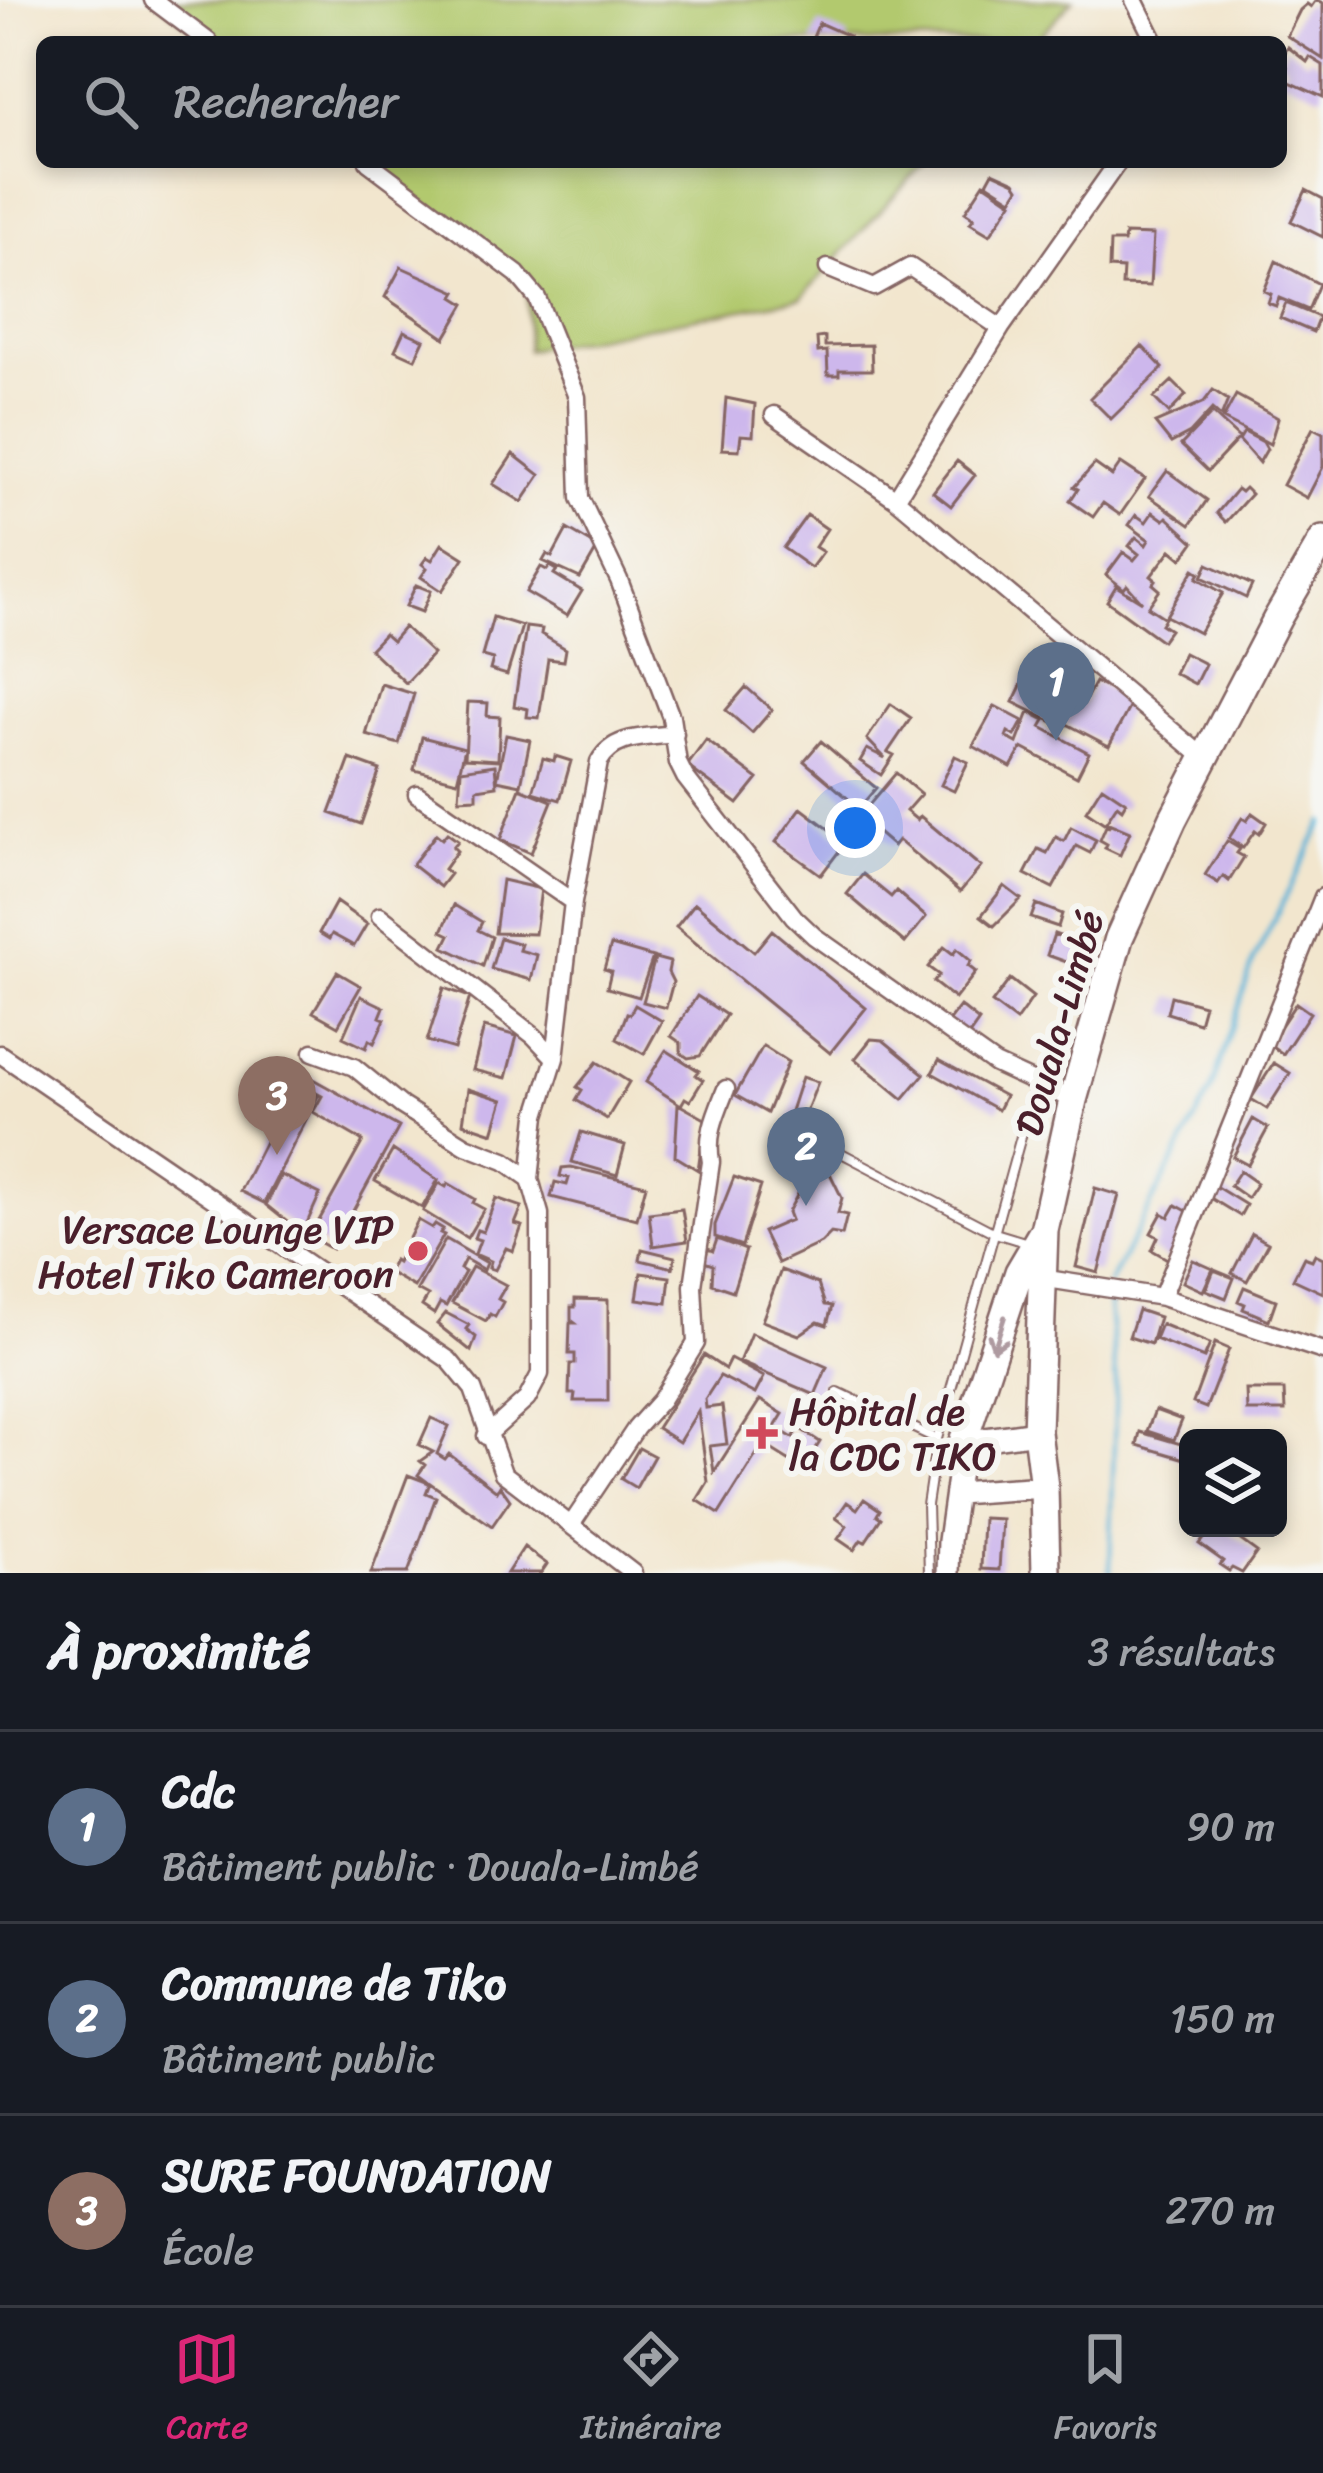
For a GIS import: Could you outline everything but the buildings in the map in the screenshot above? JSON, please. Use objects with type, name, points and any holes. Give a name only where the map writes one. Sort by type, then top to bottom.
[{"type":"highway","name":"Douala-Limbé","points":[[1046,1573],[1037,1432],[1040,1238],[1073,1100],[1119,938],[1173,819],[1323,540]]},
{"type":"highway","points":[[950,1440],[1019,1271],[1040,1238]]},
{"type":"street","points":[[153,0],[201,36]]},
{"type":"street","points":[[1134,0],[1152,36]]},
{"type":"street","points":[[376,168],[517,274],[537,298],[577,397],[580,498],[626,597],[675,734],[678,763],[685,777],[794,917],[930,1022],[994,1064],[1073,1100]]},
{"type":"street","points":[[896,499],[1001,328],[1114,168]]},
{"type":"street","points":[[828,268],[874,286],[910,267],[1001,328]]},
{"type":"street","points":[[774,415],[896,499],[1207,760]]},
{"type":"street","points":[[486,1436],[526,1399],[540,1374],[540,1214],[530,1179],[537,1115],[555,1058],[573,902],[599,762],[616,742],[675,734]]},
{"type":"street","points":[[417,794],[573,902]]},
{"type":"street","points":[[1162,1297],[1323,897]]},
{"type":"street","points":[[380,916],[534,1036],[555,1058]]},
{"type":"street","points":[[313,1052],[354,1067],[402,1106],[466,1145],[506,1161],[530,1179]]},
{"type":"street","points":[[0,1054],[449,1360],[473,1389],[502,1473],[634,1573]]},
{"type":"street","points":[[571,1525],[696,1343],[693,1286],[710,1130],[726,1089]]},
{"type":"street","points":[[1041,1278],[1162,1297],[1323,1351]]},
{"type":"street","points":[[948,1573],[957,1493],[950,1440],[1037,1432]]},
{"type":"street","points":[[957,1493],[1044,1486]]},
{"type":"lane","points":[[929,1573],[927,1505],[950,1440],[994,1233],[1036,1084]]},
{"type":"lane","points":[[828,1146],[994,1233],[1040,1238]]},
{"type":"lane","points":[[838,1393],[950,1440]]},
{"type":"green space","points":[[155,0],[1073,0],[1040,36],[202,36]]},
{"type":"green space","points":[[376,168],[920,168],[801,298],[527,350],[527,282]]},
{"type":"waterway","points":[[1109,1284],[1211,1090],[1253,962],[1323,822]]},
{"type":"waterway","points":[[1108,1295],[1116,1381],[1110,1573]]},
{"type":"place","name":"Cdc","points":[[1056,741]]},
{"type":"place","name":"SURE FOUNDATION","points":[[277,1155]]},
{"type":"place","name":"Commune de Tiko","points":[[806,1206]]},
{"type":"place","name":"Versace Lounge VIP Hotel Tiko Cameroon","points":[[418,1251]]},
{"type":"place","name":"Hôpital de la CDC TIKO","points":[[762,1433]]}]
